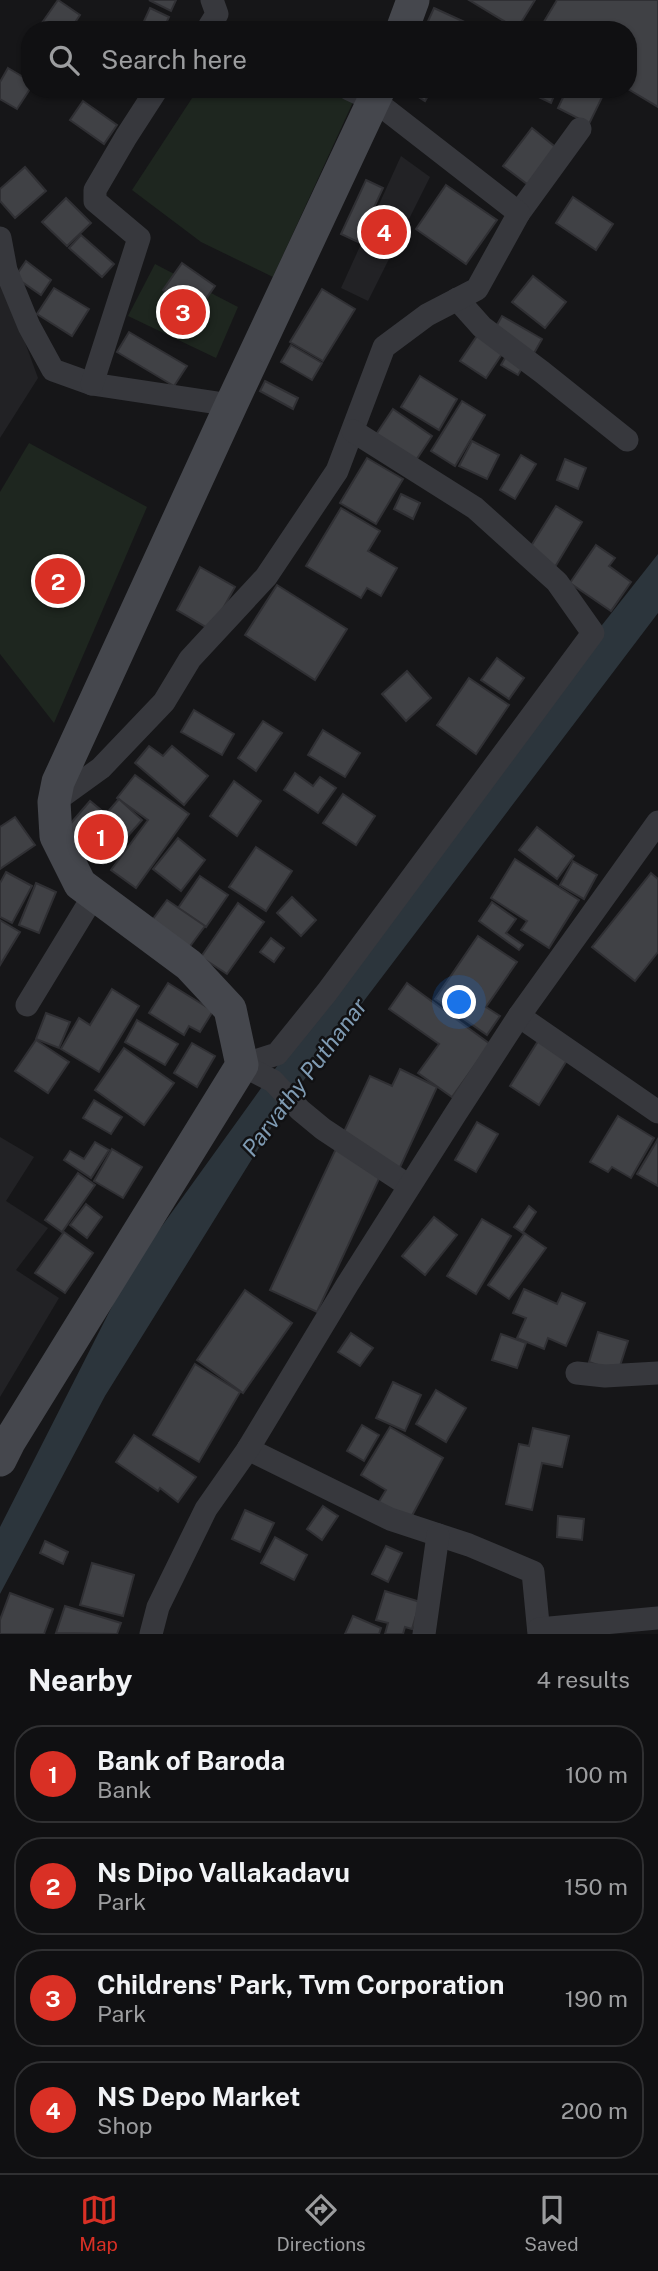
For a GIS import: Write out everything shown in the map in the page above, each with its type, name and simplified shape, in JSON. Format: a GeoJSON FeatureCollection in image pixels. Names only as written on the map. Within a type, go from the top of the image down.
{"type":"FeatureCollection","features":[{"type":"Feature","properties":{"kind":"street"},"geometry":{"type":"LineString","coordinates":[[212,0],[217,14],[213,21]]}},
{"type":"Feature","properties":{"kind":"street"},"geometry":{"type":"LineString","coordinates":[[405,21],[413,0]]}},
{"type":"Feature","properties":{"kind":"street"},"geometry":{"type":"LineString","coordinates":[[92,384],[139,239],[95,201],[95,190],[152,98]]}},
{"type":"Feature","properties":{"kind":"street"},"geometry":{"type":"LineString","coordinates":[[242,1065],[230,1009],[189,965],[80,884],[56,836],[54,802],[58,782],[231,405],[366,98]]}},
{"type":"Feature","properties":{"kind":"street"},"geometry":{"type":"LineString","coordinates":[[374,98],[519,213]]}},
{"type":"Feature","properties":{"kind":"street"},"geometry":{"type":"LineString","coordinates":[[54,802],[102,768],[164,702],[190,659],[266,577],[337,471],[384,346],[427,315],[477,289],[519,213],[580,129]]}},
{"type":"Feature","properties":{"kind":"street"},"geometry":{"type":"LineString","coordinates":[[0,238],[6,270],[29,326],[53,370],[92,384],[231,405]]}},
{"type":"Feature","properties":{"kind":"street"},"geometry":{"type":"LineString","coordinates":[[457,299],[482,327],[626,440]]}},
{"type":"Feature","properties":{"kind":"street"},"geometry":{"type":"LineString","coordinates":[[0,1460],[242,1065],[276,1054],[327,992],[593,633],[557,582],[475,508],[353,431]]}},
{"type":"Feature","properties":{"kind":"street"},"geometry":{"type":"LineString","coordinates":[[151,1634],[158,1607],[205,1509],[248,1449],[409,1186],[519,1016],[658,821]]}},
{"type":"Feature","properties":{"kind":"street"},"geometry":{"type":"LineString","coordinates":[[27,1005],[94,895]]}},
{"type":"Feature","properties":{"kind":"street"},"geometry":{"type":"LineString","coordinates":[[519,1016],[658,1112]]}},
{"type":"Feature","properties":{"kind":"street"},"geometry":{"type":"LineString","coordinates":[[242,1065],[273,1081],[311,1120],[409,1186]]}},
{"type":"Feature","properties":{"kind":"street"},"geometry":{"type":"LineString","coordinates":[[578,1373],[605,1376],[658,1373]]}},
{"type":"Feature","properties":{"kind":"street"},"geometry":{"type":"LineString","coordinates":[[248,1449],[390,1519],[533,1572],[539,1631],[658,1618]]}},
{"type":"Feature","properties":{"kind":"street"},"geometry":{"type":"LineString","coordinates":[[424,1634],[438,1535]]}},
{"type":"Feature","properties":{"kind":"shaded area"},"geometry":{"type":"Polygon","coordinates":[[[192,98],[355,98],[273,277],[201,242],[132,190],[192,98]]]}},
{"type":"Feature","properties":{"kind":"shaded area"},"geometry":{"type":"Polygon","coordinates":[[[401,156],[430,177],[368,301],[341,288],[401,156]]]}},
{"type":"Feature","properties":{"kind":"shaded area"},"geometry":{"type":"Polygon","coordinates":[[[155,264],[238,307],[216,358],[128,316],[155,264]]]}},
{"type":"Feature","properties":{"kind":"shaded area"},"geometry":{"type":"Polygon","coordinates":[[[0,273],[38,378],[0,438],[0,273]]]}},
{"type":"Feature","properties":{"kind":"shaded area"},"geometry":{"type":"Polygon","coordinates":[[[29,443],[147,507],[54,723],[0,654],[0,492],[29,443]]]}},
{"type":"Feature","properties":{"kind":"shaded area"},"geometry":{"type":"Polygon","coordinates":[[[0,1137],[34,1157],[6,1201],[48,1228],[16,1270],[59,1298],[0,1397],[0,1137]]]}},
{"type":"Feature","properties":{"kind":"water","name":"Parvathy Puthanar"},"geometry":{"type":"Polygon","coordinates":[[[658,554],[658,613],[288,1101],[105,1396],[0,1594],[0,1527],[131,1269],[576,658],[658,554]]]}},
{"type":"Feature","properties":{"kind":"building"},"geometry":{"type":"Polygon","coordinates":[[[58,0],[80,15],[76,21],[43,21],[58,0]]]}},
{"type":"Feature","properties":{"kind":"building"},"geometry":{"type":"Polygon","coordinates":[[[149,0],[176,0],[171,11],[149,0]]]}},
{"type":"Feature","properties":{"kind":"building"},"geometry":{"type":"Polygon","coordinates":[[[469,0],[535,0],[522,21],[504,21],[469,0]]]}},
{"type":"Feature","properties":{"kind":"building"},"geometry":{"type":"Polygon","coordinates":[[[557,0],[658,0],[658,107],[637,94],[637,21],[544,21],[557,0]]]}},
{"type":"Feature","properties":{"kind":"building"},"geometry":{"type":"Polygon","coordinates":[[[150,8],[169,17],[167,21],[144,21],[150,8]]]}},
{"type":"Feature","properties":{"kind":"building"},"geometry":{"type":"Polygon","coordinates":[[[434,8],[462,21],[428,21],[434,8]]]}},
{"type":"Feature","properties":{"kind":"building"},"geometry":{"type":"Polygon","coordinates":[[[8,68],[21,76],[21,98],[24,98],[17,109],[0,99],[0,82],[8,68]]]}},
{"type":"Feature","properties":{"kind":"building"},"geometry":{"type":"Polygon","coordinates":[[[541,98],[553,98],[551,103],[541,98]]]}},
{"type":"Feature","properties":{"kind":"building"},"geometry":{"type":"Polygon","coordinates":[[[563,98],[602,98],[589,124],[558,108],[563,98]]]}},
{"type":"Feature","properties":{"kind":"building"},"geometry":{"type":"Polygon","coordinates":[[[83,101],[117,125],[104,144],[70,120],[83,101]]]}},
{"type":"Feature","properties":{"kind":"building"},"geometry":{"type":"Polygon","coordinates":[[[532,128],[559,150],[531,187],[503,166],[532,128]]]}},
{"type":"Feature","properties":{"kind":"building"},"geometry":{"type":"Polygon","coordinates":[[[25,167],[46,191],[15,218],[0,201],[0,189],[25,167]]]}},
{"type":"Feature","properties":{"kind":"building"},"geometry":{"type":"Polygon","coordinates":[[[366,180],[383,188],[358,242],[341,234],[366,180]]]}},
{"type":"Feature","properties":{"kind":"building"},"geometry":{"type":"Polygon","coordinates":[[[446,185],[497,220],[466,264],[416,229],[446,185]]]}},
{"type":"Feature","properties":{"kind":"building"},"geometry":{"type":"Polygon","coordinates":[[[573,197],[613,224],[596,250],[556,223],[573,197]]]}},
{"type":"Feature","properties":{"kind":"building"},"geometry":{"type":"Polygon","coordinates":[[[66,198],[91,223],[67,246],[42,222],[66,198]]]}},
{"type":"Feature","properties":{"kind":"building"},"geometry":{"type":"Polygon","coordinates":[[[81,235],[114,264],[102,277],[69,248],[81,235]]]}},
{"type":"Feature","properties":{"kind":"building"},"geometry":{"type":"Polygon","coordinates":[[[26,261],[51,280],[41,295],[15,277],[26,261]]]}},
{"type":"Feature","properties":{"kind":"building"},"geometry":{"type":"Polygon","coordinates":[[[182,263],[215,286],[196,313],[163,290],[182,263]]]}},
{"type":"Feature","properties":{"kind":"building"},"geometry":{"type":"Polygon","coordinates":[[[533,276],[566,302],[545,328],[512,302],[533,276]]]}},
{"type":"Feature","properties":{"kind":"building"},"geometry":{"type":"Polygon","coordinates":[[[54,288],[89,309],[72,336],[37,314],[54,288]]]}},
{"type":"Feature","properties":{"kind":"building"},"geometry":{"type":"Polygon","coordinates":[[[322,289],[355,309],[323,361],[290,342],[322,289]]]}},
{"type":"Feature","properties":{"kind":"building"},"geometry":{"type":"Polygon","coordinates":[[[502,316],[542,339],[533,355],[493,332],[502,316]]]}},
{"type":"Feature","properties":{"kind":"building"},"geometry":{"type":"Polygon","coordinates":[[[129,332],[187,366],[174,386],[117,352],[129,332]]]}},
{"type":"Feature","properties":{"kind":"building"},"geometry":{"type":"Polygon","coordinates":[[[479,333],[504,351],[486,378],[460,361],[479,333]]]}},
{"type":"Feature","properties":{"kind":"building"},"geometry":{"type":"Polygon","coordinates":[[[291,345],[322,363],[312,380],[281,362],[291,345]]]}},
{"type":"Feature","properties":{"kind":"building"},"geometry":{"type":"Polygon","coordinates":[[[508,353],[525,363],[518,375],[501,365],[508,353]]]}},
{"type":"Feature","properties":{"kind":"building"},"geometry":{"type":"Polygon","coordinates":[[[420,376],[457,399],[439,430],[401,407],[420,376]]]}},
{"type":"Feature","properties":{"kind":"building"},"geometry":{"type":"Polygon","coordinates":[[[265,381],[298,398],[293,409],[260,391],[265,381]]]}},
{"type":"Feature","properties":{"kind":"building"},"geometry":{"type":"Polygon","coordinates":[[[462,401],[485,415],[455,466],[431,451],[462,401]]]}},
{"type":"Feature","properties":{"kind":"building"},"geometry":{"type":"Polygon","coordinates":[[[393,409],[432,436],[414,463],[375,436],[393,409]]]}},
{"type":"Feature","properties":{"kind":"building"},"geometry":{"type":"Polygon","coordinates":[[[472,441],[499,455],[487,479],[459,466],[472,441]]]}},
{"type":"Feature","properties":{"kind":"building"},"geometry":{"type":"Polygon","coordinates":[[[521,455],[536,464],[515,499],[500,490],[521,455]]]}},
{"type":"Feature","properties":{"kind":"building"},"geometry":{"type":"Polygon","coordinates":[[[367,458],[403,479],[376,524],[340,503],[367,458]]]}},
{"type":"Feature","properties":{"kind":"building"},"geometry":{"type":"Polygon","coordinates":[[[565,459],[586,468],[578,489],[557,480],[565,459]]]}},
{"type":"Feature","properties":{"kind":"building"},"geometry":{"type":"Polygon","coordinates":[[[401,494],[420,503],[413,519],[394,509],[401,494]]]}},
{"type":"Feature","properties":{"kind":"building"},"geometry":{"type":"Polygon","coordinates":[[[556,506],[582,522],[555,567],[528,551],[556,506]]]}},
{"type":"Feature","properties":{"kind":"building"},"geometry":{"type":"Polygon","coordinates":[[[341,508],[380,531],[368,551],[397,568],[381,596],[367,588],[361,598],[306,566],[341,508]]]}},
{"type":"Feature","properties":{"kind":"building"},"geometry":{"type":"Polygon","coordinates":[[[596,545],[615,558],[609,566],[631,582],[611,611],[570,583],[596,545]]]}},
{"type":"Feature","properties":{"kind":"building"},"geometry":{"type":"Polygon","coordinates":[[[200,567],[235,587],[211,630],[177,610],[200,567]]]}},
{"type":"Feature","properties":{"kind":"building"},"geometry":{"type":"Polygon","coordinates":[[[277,585],[347,629],[315,680],[245,635],[277,585]]]}},
{"type":"Feature","properties":{"kind":"building"},"geometry":{"type":"Polygon","coordinates":[[[497,658],[524,678],[509,699],[481,680],[497,658]]]}},
{"type":"Feature","properties":{"kind":"building"},"geometry":{"type":"Polygon","coordinates":[[[407,671],[431,698],[406,721],[382,694],[407,671]]]}},
{"type":"Feature","properties":{"kind":"building"},"geometry":{"type":"Polygon","coordinates":[[[469,678],[509,705],[476,754],[437,725],[469,678]]]}},
{"type":"Feature","properties":{"kind":"building"},"geometry":{"type":"Polygon","coordinates":[[[194,710],[234,734],[222,755],[181,732],[194,710]]]}},
{"type":"Feature","properties":{"kind":"building"},"geometry":{"type":"Polygon","coordinates":[[[263,721],[282,733],[256,771],[238,758],[263,721]]]}},
{"type":"Feature","properties":{"kind":"building"},"geometry":{"type":"Polygon","coordinates":[[[323,730],[360,753],[345,777],[308,755],[323,730]]]}},
{"type":"Feature","properties":{"kind":"building"},"geometry":{"type":"Polygon","coordinates":[[[149,746],[163,756],[172,746],[208,776],[184,805],[135,763],[149,746]]]}},
{"type":"Feature","properties":{"kind":"building"},"geometry":{"type":"Polygon","coordinates":[[[295,773],[313,786],[320,777],[336,788],[318,813],[284,790],[295,773]]]}},
{"type":"Feature","properties":{"kind":"building"},"geometry":{"type":"Polygon","coordinates":[[[135,775],[189,814],[136,888],[111,870],[148,820],[117,798],[135,775]]]}},
{"type":"Feature","properties":{"kind":"building"},"geometry":{"type":"Polygon","coordinates":[[[234,781],[261,801],[237,836],[210,816],[234,781]]]}},
{"type":"Feature","properties":{"kind":"building"},"geometry":{"type":"Polygon","coordinates":[[[343,794],[375,816],[356,845],[323,823],[343,794]]]}},
{"type":"Feature","properties":{"kind":"building"},"geometry":{"type":"Polygon","coordinates":[[[119,799],[142,820],[103,864],[65,830],[90,801],[106,814],[119,799]]]}},
{"type":"Feature","properties":{"kind":"building"},"geometry":{"type":"Polygon","coordinates":[[[15,817],[35,845],[0,869],[0,827],[15,817]]]}},
{"type":"Feature","properties":{"kind":"building"},"geometry":{"type":"Polygon","coordinates":[[[537,827],[574,856],[557,879],[519,850],[537,827]]]}},
{"type":"Feature","properties":{"kind":"building"},"geometry":{"type":"Polygon","coordinates":[[[178,838],[205,860],[181,891],[153,869],[178,838]]]}},
{"type":"Feature","properties":{"kind":"building"},"geometry":{"type":"Polygon","coordinates":[[[256,847],[292,871],[266,911],[229,887],[256,847]]]}},
{"type":"Feature","properties":{"kind":"building"},"geometry":{"type":"Polygon","coordinates":[[[515,859],[579,900],[549,948],[521,930],[527,921],[491,898],[515,859]]]}},
{"type":"Feature","properties":{"kind":"building"},"geometry":{"type":"Polygon","coordinates":[[[573,861],[597,875],[584,899],[560,885],[573,861]]]}},
{"type":"Feature","properties":{"kind":"building"},"geometry":{"type":"Polygon","coordinates":[[[6,872],[32,886],[12,923],[0,917],[0,883],[6,872]]]}},
{"type":"Feature","properties":{"kind":"building"},"geometry":{"type":"Polygon","coordinates":[[[651,873],[658,879],[658,952],[635,981],[592,947],[651,873]]]}},
{"type":"Feature","properties":{"kind":"building"},"geometry":{"type":"Polygon","coordinates":[[[200,876],[228,895],[206,927],[178,908],[200,876]]]}},
{"type":"Feature","properties":{"kind":"building"},"geometry":{"type":"Polygon","coordinates":[[[36,883],[56,892],[39,933],[19,925],[36,883]]]}},
{"type":"Feature","properties":{"kind":"building"},"geometry":{"type":"Polygon","coordinates":[[[292,897],[316,920],[301,936],[277,913],[292,897]]]}},
{"type":"Feature","properties":{"kind":"building"},"geometry":{"type":"Polygon","coordinates":[[[167,900],[205,926],[188,949],[150,923],[167,900]]]}},
{"type":"Feature","properties":{"kind":"building"},"geometry":{"type":"Polygon","coordinates":[[[492,902],[516,919],[506,933],[523,945],[519,950],[479,921],[492,902]]]}},
{"type":"Feature","properties":{"kind":"building"},"geometry":{"type":"Polygon","coordinates":[[[238,903],[264,922],[227,974],[201,957],[238,903]]]}},
{"type":"Feature","properties":{"kind":"building"},"geometry":{"type":"Polygon","coordinates":[[[0,920],[20,932],[0,965],[0,920]]]}},
{"type":"Feature","properties":{"kind":"building"},"geometry":{"type":"Polygon","coordinates":[[[478,936],[517,962],[486,1007],[500,1016],[487,1035],[435,999],[478,936]]]}},
{"type":"Feature","properties":{"kind":"building"},"geometry":{"type":"Polygon","coordinates":[[[271,938],[284,948],[274,962],[260,952],[271,938]]]}},
{"type":"Feature","properties":{"kind":"building"},"geometry":{"type":"Polygon","coordinates":[[[168,983],[213,1011],[200,1032],[189,1026],[184,1035],[149,1013],[168,983]]]}},
{"type":"Feature","properties":{"kind":"building"},"geometry":{"type":"Polygon","coordinates":[[[407,983],[490,1044],[452,1097],[418,1073],[439,1044],[389,1009],[407,983]]]}},
{"type":"Feature","properties":{"kind":"building"},"geometry":{"type":"Polygon","coordinates":[[[112,989],[139,1006],[99,1072],[61,1049],[79,1018],[90,1025],[112,989]]]}},
{"type":"Feature","properties":{"kind":"building"},"geometry":{"type":"Polygon","coordinates":[[[46,1013],[70,1022],[59,1048],[36,1039],[46,1013]]]}},
{"type":"Feature","properties":{"kind":"building"},"geometry":{"type":"Polygon","coordinates":[[[137,1020],[178,1044],[165,1065],[125,1042],[137,1020]]]}},
{"type":"Feature","properties":{"kind":"building"},"geometry":{"type":"Polygon","coordinates":[[[540,1038],[569,1057],[539,1105],[510,1086],[540,1038]]]}},
{"type":"Feature","properties":{"kind":"building"},"geometry":{"type":"Polygon","coordinates":[[[36,1040],[69,1062],[48,1093],[15,1071],[36,1040]]]}},
{"type":"Feature","properties":{"kind":"building"},"geometry":{"type":"Polygon","coordinates":[[[192,1043],[215,1056],[197,1087],[174,1073],[192,1043]]]}},
{"type":"Feature","properties":{"kind":"building"},"geometry":{"type":"Polygon","coordinates":[[[124,1048],[174,1083],[144,1125],[95,1090],[124,1048]]]}},
{"type":"Feature","properties":{"kind":"building"},"geometry":{"type":"Polygon","coordinates":[[[400,1069],[437,1087],[396,1176],[383,1170],[317,1312],[270,1290],[370,1076],[392,1086],[400,1069]]]}},
{"type":"Feature","properties":{"kind":"building"},"geometry":{"type":"Polygon","coordinates":[[[94,1100],[122,1117],[111,1134],[83,1118],[94,1100]]]}},
{"type":"Feature","properties":{"kind":"building"},"geometry":{"type":"Polygon","coordinates":[[[618,1116],[654,1138],[631,1178],[612,1167],[608,1172],[590,1162],[618,1116]]]}},
{"type":"Feature","properties":{"kind":"building"},"geometry":{"type":"Polygon","coordinates":[[[477,1122],[498,1134],[476,1172],[455,1160],[477,1122]]]}},
{"type":"Feature","properties":{"kind":"building"},"geometry":{"type":"Polygon","coordinates":[[[658,1139],[658,1186],[637,1174],[658,1139]]]}},
{"type":"Feature","properties":{"kind":"building"},"geometry":{"type":"Polygon","coordinates":[[[95,1142],[109,1150],[91,1178],[64,1160],[70,1151],[84,1159],[95,1142]]]}},
{"type":"Feature","properties":{"kind":"building"},"geometry":{"type":"Polygon","coordinates":[[[112,1149],[142,1167],[123,1198],[94,1181],[112,1149]]]}},
{"type":"Feature","properties":{"kind":"building"},"geometry":{"type":"Polygon","coordinates":[[[78,1173],[95,1185],[62,1232],[45,1220],[78,1173]]]}},
{"type":"Feature","properties":{"kind":"building"},"geometry":{"type":"Polygon","coordinates":[[[86,1204],[102,1217],[87,1238],[70,1225],[86,1204]]]}},
{"type":"Feature","properties":{"kind":"building"},"geometry":{"type":"Polygon","coordinates":[[[529,1206],[536,1212],[523,1232],[546,1248],[509,1299],[488,1285],[524,1234],[514,1227],[529,1206]]]}},
{"type":"Feature","properties":{"kind":"building"},"geometry":{"type":"Polygon","coordinates":[[[434,1217],[457,1235],[425,1275],[402,1256],[434,1217]]]}},
{"type":"Feature","properties":{"kind":"building"},"geometry":{"type":"Polygon","coordinates":[[[482,1219],[511,1236],[476,1294],[447,1276],[482,1219]]]}},
{"type":"Feature","properties":{"kind":"building"},"geometry":{"type":"Polygon","coordinates":[[[64,1232],[93,1253],[65,1293],[35,1273],[64,1232]]]}},
{"type":"Feature","properties":{"kind":"building"},"geometry":{"type":"Polygon","coordinates":[[[524,1289],[557,1304],[562,1293],[585,1303],[566,1346],[548,1338],[544,1349],[517,1338],[526,1318],[513,1313],[524,1289]]]}},
{"type":"Feature","properties":{"kind":"building"},"geometry":{"type":"Polygon","coordinates":[[[245,1290],[292,1323],[243,1393],[197,1360],[245,1290]]]}},
{"type":"Feature","properties":{"kind":"building"},"geometry":{"type":"Polygon","coordinates":[[[598,1332],[628,1341],[618,1372],[589,1362],[598,1332]]]}},
{"type":"Feature","properties":{"kind":"building"},"geometry":{"type":"Polygon","coordinates":[[[351,1333],[373,1348],[360,1366],[338,1352],[351,1333]]]}},
{"type":"Feature","properties":{"kind":"building"},"geometry":{"type":"Polygon","coordinates":[[[501,1334],[526,1343],[517,1368],[492,1360],[501,1334]]]}},
{"type":"Feature","properties":{"kind":"building"},"geometry":{"type":"Polygon","coordinates":[[[195,1364],[240,1392],[199,1462],[153,1435],[195,1364]]]}},
{"type":"Feature","properties":{"kind":"building"},"geometry":{"type":"Polygon","coordinates":[[[393,1382],[421,1395],[405,1431],[376,1418],[393,1382]]]}},
{"type":"Feature","properties":{"kind":"building"},"geometry":{"type":"Polygon","coordinates":[[[436,1390],[466,1408],[446,1442],[416,1424],[436,1390]]]}},
{"type":"Feature","properties":{"kind":"building"},"geometry":{"type":"Polygon","coordinates":[[[362,1425],[379,1435],[364,1461],[347,1451],[362,1425]]]}},
{"type":"Feature","properties":{"kind":"building"},"geometry":{"type":"Polygon","coordinates":[[[390,1427],[443,1458],[408,1523],[377,1505],[386,1490],[361,1475],[390,1427]]]}},
{"type":"Feature","properties":{"kind":"building"},"geometry":{"type":"Polygon","coordinates":[[[533,1428],[569,1436],[562,1467],[542,1463],[532,1510],[506,1504],[519,1444],[529,1446],[533,1428]]]}},
{"type":"Feature","properties":{"kind":"building"},"geometry":{"type":"Polygon","coordinates":[[[134,1435],[196,1477],[178,1502],[116,1462],[134,1435]]]}},
{"type":"Feature","properties":{"kind":"building"},"geometry":{"type":"Polygon","coordinates":[[[323,1506],[338,1516],[322,1540],[307,1529],[323,1506]]]}},
{"type":"Feature","properties":{"kind":"building"},"geometry":{"type":"Polygon","coordinates":[[[245,1510],[274,1523],[260,1552],[232,1539],[245,1510]]]}},
{"type":"Feature","properties":{"kind":"building"},"geometry":{"type":"Polygon","coordinates":[[[558,1516],[584,1519],[582,1540],[557,1537],[558,1516]]]}},
{"type":"Feature","properties":{"kind":"building"},"geometry":{"type":"Polygon","coordinates":[[[275,1537],[307,1555],[294,1580],[261,1563],[275,1537]]]}},
{"type":"Feature","properties":{"kind":"building"},"geometry":{"type":"Polygon","coordinates":[[[45,1541],[68,1552],[63,1564],[40,1553],[45,1541]]]}},
{"type":"Feature","properties":{"kind":"building"},"geometry":{"type":"Polygon","coordinates":[[[386,1546],[402,1553],[388,1582],[372,1574],[386,1546]]]}},
{"type":"Feature","properties":{"kind":"building"},"geometry":{"type":"Polygon","coordinates":[[[92,1563],[134,1575],[123,1616],[80,1605],[92,1563]]]}},
{"type":"Feature","properties":{"kind":"building"},"geometry":{"type":"Polygon","coordinates":[[[385,1591],[420,1602],[412,1629],[405,1627],[403,1634],[385,1634],[388,1623],[376,1620],[385,1591]]]}},
{"type":"Feature","properties":{"kind":"building"},"geometry":{"type":"Polygon","coordinates":[[[10,1593],[53,1609],[44,1634],[0,1634],[0,1620],[10,1593]]]}},
{"type":"Feature","properties":{"kind":"building"},"geometry":{"type":"Polygon","coordinates":[[[65,1606],[121,1623],[117,1634],[56,1633],[65,1606]]]}},
{"type":"Feature","properties":{"kind":"building"},"geometry":{"type":"Polygon","coordinates":[[[353,1616],[381,1628],[379,1634],[345,1634],[353,1616]]]}},
{"type":"Feature","properties":{"kind":"place","name":"NS Depo Market"},"geometry":{"type":"Point","coordinates":[384,232]}},
{"type":"Feature","properties":{"kind":"place","name":"Childrens' Park, Tvm Corporation"},"geometry":{"type":"Point","coordinates":[183,312]}},
{"type":"Feature","properties":{"kind":"place","name":"Ns Dipo Vallakadavu"},"geometry":{"type":"Point","coordinates":[58,581]}},
{"type":"Feature","properties":{"kind":"place","name":"Bank of Baroda"},"geometry":{"type":"Point","coordinates":[101,837]}}]}
